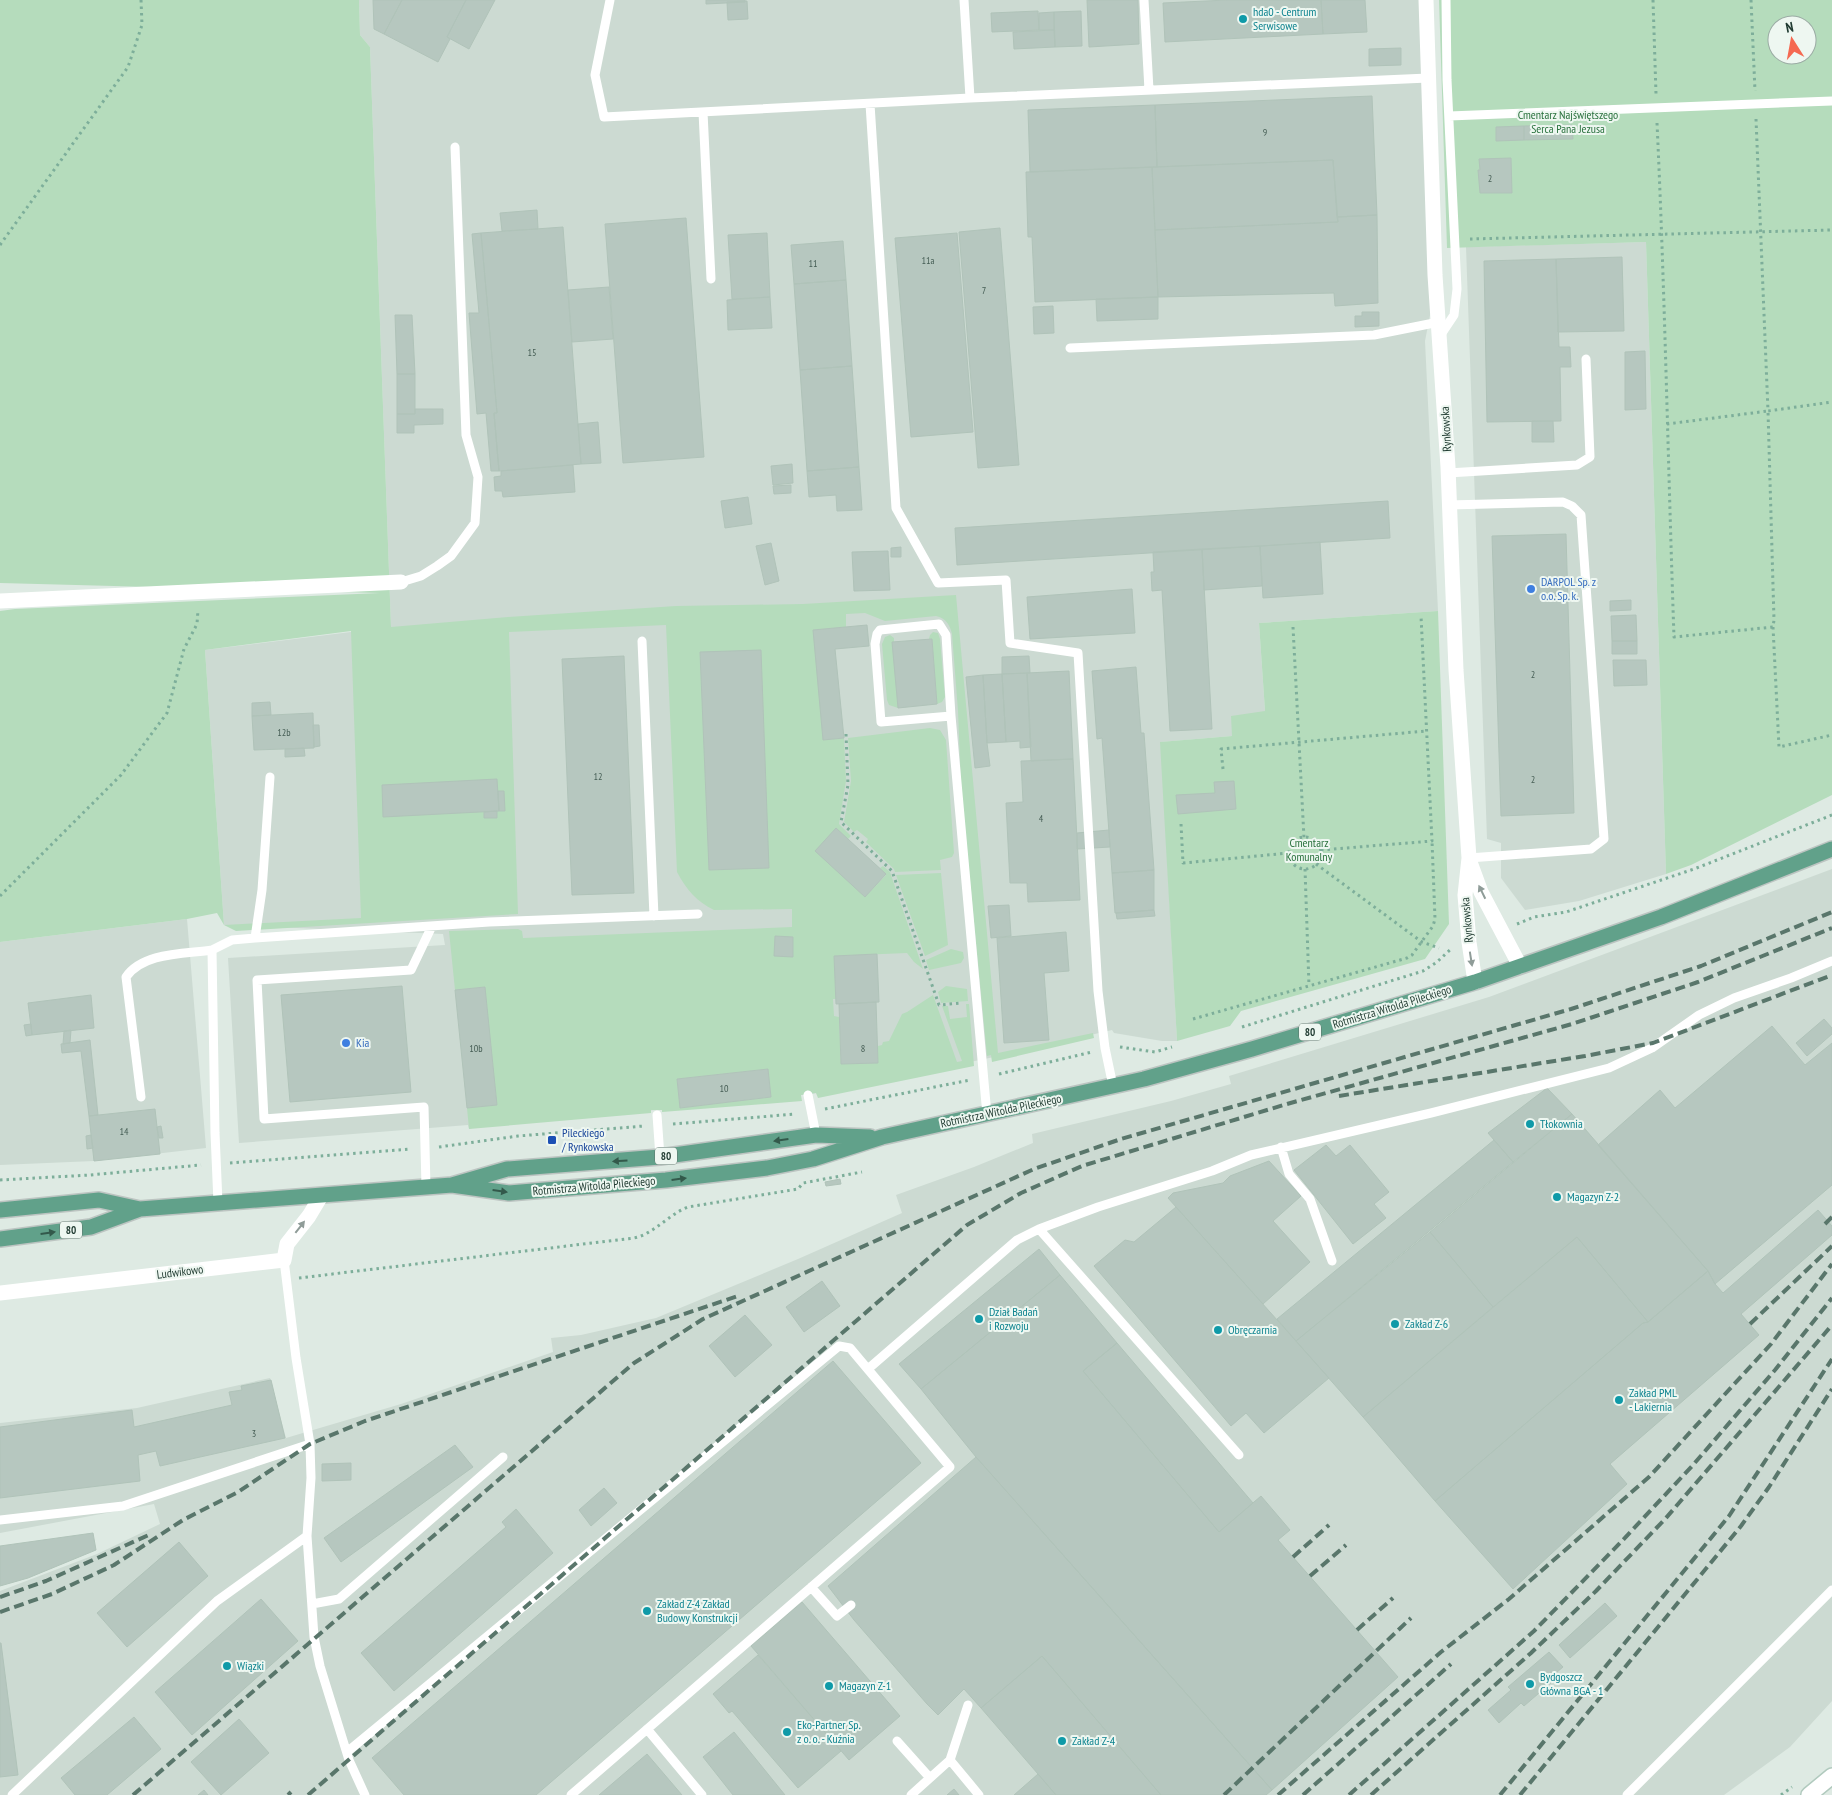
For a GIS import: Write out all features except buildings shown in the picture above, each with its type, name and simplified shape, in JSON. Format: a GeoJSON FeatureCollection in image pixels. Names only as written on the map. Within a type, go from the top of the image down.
{"type":"FeatureCollection","features":[{"type":"Feature","properties":{"kind":"main road","name":"Rotmistrza Witolda Pileckiego"},"geometry":{"type":"LineString","coordinates":[[452,1185],[509,1193],[673,1180],[813,1160],[882,1137],[1113,1086],[1252,1049],[1475,982],[1661,917],[1832,849]]}},
{"type":"Feature","properties":{"kind":"main road","name":"Rotmistrza Witolda Pileckiego"},"geometry":{"type":"LineString","coordinates":[[0,1239],[92,1227],[140,1209],[452,1185],[507,1169],[660,1157],[816,1135],[882,1137]]}},
{"type":"Feature","properties":{"kind":"main road","name":"Rotmistrza Witolda Pileckiego"},"geometry":{"type":"LineString","coordinates":[[0,1210],[99,1200],[140,1209]]}},
{"type":"Feature","properties":{"kind":"street","name":"Rynkowska"},"geometry":{"type":"LineString","coordinates":[[1426,0],[1439,329],[1448,472],[1456,670],[1469,858],[1465,895],[1475,982]]}},
{"type":"Feature","properties":{"kind":"street"},"geometry":{"type":"LineString","coordinates":[[0,601],[401,582]]}},
{"type":"Feature","properties":{"kind":"street","name":"Rynkowska"},"geometry":{"type":"LineString","coordinates":[[1469,858],[1481,892],[1520,966]]}},
{"type":"Feature","properties":{"kind":"street"},"geometry":{"type":"LineString","coordinates":[[284,1260],[287,1244],[309,1216],[321,1196]]}},
{"type":"Feature","properties":{"kind":"street","name":"Ludwikowo"},"geometry":{"type":"LineString","coordinates":[[0,1293],[284,1260]]}},
{"type":"Feature","properties":{"kind":"street"},"geometry":{"type":"LineString","coordinates":[[1809,1795],[1832,1776]]}},
{"type":"Feature","properties":{"kind":"lane"},"geometry":{"type":"LineString","coordinates":[[610,0],[595,75],[604,118],[970,98],[1428,78]]}},
{"type":"Feature","properties":{"kind":"lane"},"geometry":{"type":"LineString","coordinates":[[964,0],[970,98]]}},
{"type":"Feature","properties":{"kind":"lane"},"geometry":{"type":"LineString","coordinates":[[1144,0],[1148,90]]}},
{"type":"Feature","properties":{"kind":"lane"},"geometry":{"type":"LineString","coordinates":[[1070,348],[1374,334],[1439,329],[1454,315],[1457,289],[1446,0]]}},
{"type":"Feature","properties":{"kind":"lane"},"geometry":{"type":"LineString","coordinates":[[1449,116],[1832,100]]}},
{"type":"Feature","properties":{"kind":"lane"},"geometry":{"type":"LineString","coordinates":[[870,104],[896,508],[938,583],[1006,580],[1010,643],[1078,653],[1098,991],[1113,1086]]}},
{"type":"Feature","properties":{"kind":"lane"},"geometry":{"type":"LineString","coordinates":[[703,112],[711,279]]}},
{"type":"Feature","properties":{"kind":"lane"},"geometry":{"type":"LineString","coordinates":[[401,582],[421,576],[451,556],[475,523],[478,504],[478,477],[466,435],[455,147]]}},
{"type":"Feature","properties":{"kind":"lane"},"geometry":{"type":"LineString","coordinates":[[1448,472],[1577,465],[1590,457],[1586,359]]}},
{"type":"Feature","properties":{"kind":"lane"},"geometry":{"type":"LineString","coordinates":[[1449,505],[1563,502],[1572,506],[1581,515],[1604,839],[1591,849],[1469,858]]}},
{"type":"Feature","properties":{"kind":"lane"},"geometry":{"type":"LineString","coordinates":[[951,716],[881,722],[876,644],[877,634],[880,630],[939,624],[946,635],[951,716],[987,1115]]}},
{"type":"Feature","properties":{"kind":"lane"},"geometry":{"type":"LineString","coordinates":[[642,641],[654,916]]}},
{"type":"Feature","properties":{"kind":"lane"},"geometry":{"type":"LineString","coordinates":[[255,938],[262,890],[270,777]]}},
{"type":"Feature","properties":{"kind":"lane"},"geometry":{"type":"LineString","coordinates":[[141,1097],[126,977],[132,968],[155,958],[212,950],[232,940],[255,938],[489,922],[698,914]]}},
{"type":"Feature","properties":{"kind":"lane"},"geometry":{"type":"LineString","coordinates":[[426,1187],[424,1108],[264,1119],[257,980],[411,970],[432,926]]}},
{"type":"Feature","properties":{"kind":"lane"},"geometry":{"type":"LineString","coordinates":[[212,950],[218,1202]]}},
{"type":"Feature","properties":{"kind":"lane"},"geometry":{"type":"LineString","coordinates":[[868,1369],[1017,1240],[1039,1229],[1098,1207],[1212,1171],[1251,1155],[1431,1113],[1609,1068],[1652,1048],[1699,1016],[1725,1002],[1832,961]]}},
{"type":"Feature","properties":{"kind":"lane"},"geometry":{"type":"LineString","coordinates":[[808,1095],[816,1135]]}},
{"type":"Feature","properties":{"kind":"lane"},"geometry":{"type":"LineString","coordinates":[[657,1115],[660,1157]]}},
{"type":"Feature","properties":{"kind":"lane"},"geometry":{"type":"LineString","coordinates":[[1281,1147],[1289,1174],[1310,1199],[1332,1261]]}},
{"type":"Feature","properties":{"kind":"lane"},"geometry":{"type":"LineString","coordinates":[[1039,1229],[1239,1455]]}},
{"type":"Feature","properties":{"kind":"lane"},"geometry":{"type":"LineString","coordinates":[[284,1260],[296,1358],[310,1444],[312,1478],[308,1536],[314,1637],[320,1666],[347,1752],[365,1795]]}},
{"type":"Feature","properties":{"kind":"lane"},"geometry":{"type":"LineString","coordinates":[[347,1752],[839,1346],[850,1348],[950,1467],[571,1795]]}},
{"type":"Feature","properties":{"kind":"lane"},"geometry":{"type":"LineString","coordinates":[[0,1520],[123,1506],[310,1444]]}},
{"type":"Feature","properties":{"kind":"lane"},"geometry":{"type":"LineString","coordinates":[[312,1604],[340,1599],[503,1457]]}},
{"type":"Feature","properties":{"kind":"lane"},"geometry":{"type":"LineString","coordinates":[[12,1795],[217,1601],[308,1536]]}},
{"type":"Feature","properties":{"kind":"lane"},"geometry":{"type":"LineString","coordinates":[[811,1587],[837,1616],[851,1605]]}},
{"type":"Feature","properties":{"kind":"lane"},"geometry":{"type":"LineString","coordinates":[[1627,1795],[1832,1590]]}},
{"type":"Feature","properties":{"kind":"lane"},"geometry":{"type":"LineString","coordinates":[[911,1795],[950,1760],[968,1705]]}},
{"type":"Feature","properties":{"kind":"lane"},"geometry":{"type":"LineString","coordinates":[[647,1729],[702,1795]]}},
{"type":"Feature","properties":{"kind":"lane"},"geometry":{"type":"LineString","coordinates":[[897,1741],[930,1778]]}},
{"type":"Feature","properties":{"kind":"lane"},"geometry":{"type":"LineString","coordinates":[[950,1760],[979,1795]]}},
{"type":"Feature","properties":{"kind":"path"},"geometry":{"type":"LineString","coordinates":[[0,245],[128,67],[142,24],[141,0]]}},
{"type":"Feature","properties":{"kind":"path"},"geometry":{"type":"LineString","coordinates":[[1653,0],[1674,637],[1773,627]]}},
{"type":"Feature","properties":{"kind":"path"},"geometry":{"type":"LineString","coordinates":[[1751,0],[1768,411],[1773,627],[1779,747],[1832,735]]}},
{"type":"Feature","properties":{"kind":"path"},"geometry":{"type":"LineString","coordinates":[[1454,240],[1832,230]]}},
{"type":"Feature","properties":{"kind":"path"},"geometry":{"type":"LineString","coordinates":[[1667,424],[1832,402]]}},
{"type":"Feature","properties":{"kind":"path"},"geometry":{"type":"LineString","coordinates":[[0,896],[121,775],[167,713],[184,650],[196,624],[200,592]]}},
{"type":"Feature","properties":{"kind":"path"},"geometry":{"type":"LineString","coordinates":[[1193,1019],[1407,958],[1412,955],[1433,926],[1435,919],[1422,616]]}},
{"type":"Feature","properties":{"kind":"path"},"geometry":{"type":"LineString","coordinates":[[1294,627],[1304,838]]}},
{"type":"Feature","properties":{"kind":"path"},"geometry":{"type":"LineString","coordinates":[[1222,770],[1221,749],[1426,731]]}},
{"type":"Feature","properties":{"kind":"path"},"geometry":{"type":"LineString","coordinates":[[846,734],[848,785],[842,822],[892,871],[940,1005],[976,1002]]}},
{"type":"Feature","properties":{"kind":"path"},"geometry":{"type":"LineString","coordinates":[[1517,924],[1534,917],[1566,912],[1694,869],[1832,815]]}},
{"type":"Feature","properties":{"kind":"path"},"geometry":{"type":"LineString","coordinates":[[1180,824],[1184,862],[1289,853]]}},
{"type":"Feature","properties":{"kind":"path"},"geometry":{"type":"LineString","coordinates":[[1304,838],[1312,839],[1321,850],[1320,858],[1310,869],[1295,866],[1289,853],[1292,845],[1297,840],[1304,838]]}},
{"type":"Feature","properties":{"kind":"path"},"geometry":{"type":"LineString","coordinates":[[1321,850],[1432,841]]}},
{"type":"Feature","properties":{"kind":"path"},"geometry":{"type":"LineString","coordinates":[[1316,864],[1422,942],[1439,948]]}},
{"type":"Feature","properties":{"kind":"path"},"geometry":{"type":"LineString","coordinates":[[1305,869],[1309,986]]}},
{"type":"Feature","properties":{"kind":"path"},"geometry":{"type":"LineString","coordinates":[[1242,1027],[1423,971],[1437,962],[1449,949],[1455,946]]}},
{"type":"Feature","properties":{"kind":"path"},"geometry":{"type":"LineString","coordinates":[[0,1180],[90,1175],[425,1148],[518,1136],[812,1112],[983,1077],[1106,1049],[1120,1047],[1155,1052],[1172,1047]]}},
{"type":"Feature","properties":{"kind":"path"},"geometry":{"type":"LineString","coordinates":[[286,1280],[634,1238],[645,1235],[681,1209],[798,1189],[803,1183],[862,1172]]}},
{"type":"Feature","properties":{"kind":"shaded area"},"geometry":{"type":"Polygon","coordinates":[[[359,0],[1424,0],[1441,258],[1425,341],[1438,611],[1259,623],[1265,711],[1232,736],[1161,742],[1177,1041],[1162,1041],[1114,1033],[1112,1030],[827,1092],[680,1108],[487,1124],[469,1129],[468,1125],[239,1143],[228,958],[445,945],[443,934],[224,925],[205,650],[391,627],[370,47],[360,35],[359,0]]]}},
{"type":"Feature","properties":{"kind":"shaded area"},"geometry":{"type":"Polygon","coordinates":[[[1646,242],[1666,874],[1579,901],[1525,910],[1501,878],[1501,843],[1487,839],[1466,247],[1646,242]]]}},
{"type":"Feature","properties":{"kind":"shaded area"},"geometry":{"type":"Polygon","coordinates":[[[1832,869],[1832,1701],[1790,1747],[1724,1795],[0,1795],[0,1591],[97,1554],[160,1524],[154,1504],[0,1533],[0,1423],[137,1408],[270,1378],[286,1438],[401,1404],[553,1352],[551,1338],[581,1335],[656,1318],[798,1259],[902,1213],[896,1195],[974,1167],[1033,1143],[1032,1134],[1171,1101],[1231,1084],[1229,1076],[1489,997],[1832,869]]]}},
{"type":"Feature","properties":{"kind":"shaded area"},"geometry":{"type":"Polygon","coordinates":[[[187,919],[206,1148],[94,1161],[0,1165],[0,942],[187,919]]]}},
{"type":"Feature","properties":{"kind":"green space"},"geometry":{"type":"Polygon","coordinates":[[[0,0],[359,0],[360,35],[370,47],[391,627],[676,606],[803,604],[956,595],[998,1053],[1093,1033],[1094,1038],[992,1062],[991,1055],[987,1056],[961,786],[952,634],[947,622],[936,616],[885,621],[865,613],[846,614],[846,627],[814,630],[823,740],[844,738],[846,781],[839,824],[851,836],[848,839],[836,828],[816,851],[865,897],[886,875],[880,868],[883,866],[890,872],[923,969],[907,953],[834,956],[836,999],[833,999],[834,1016],[839,1017],[841,1064],[878,1063],[878,1046],[882,1045],[883,1042],[889,1041],[902,1014],[933,995],[957,1062],[962,1061],[942,1006],[948,1006],[950,1019],[967,1017],[966,1004],[969,1004],[974,1066],[818,1098],[816,1093],[801,1095],[802,1101],[662,1112],[662,1110],[651,1110],[651,1113],[469,1129],[467,1108],[497,1105],[484,987],[455,990],[449,931],[518,929],[522,931],[523,938],[792,927],[792,909],[714,910],[692,894],[677,872],[666,625],[509,632],[518,914],[236,931],[224,925],[217,913],[187,919],[0,942],[0,611],[380,593],[0,583],[0,0]],[[351,631],[205,650],[224,925],[361,918],[351,631]],[[768,1069],[677,1079],[680,1108],[771,1097],[768,1069]]]}},
{"type":"Feature","properties":{"kind":"green space","name":"Cmentarz Najświętszego Serca Pana Jezusa"},"geometry":{"type":"Polygon","coordinates":[[[1439,0],[1832,0],[1832,795],[1691,865],[1666,874],[1646,242],[1447,248],[1439,0]]]}},
{"type":"Feature","properties":{"kind":"green space","name":"Cmentarz Komunalny"},"geometry":{"type":"Polygon","coordinates":[[[1438,611],[1449,924],[1425,959],[1241,1011],[1230,1026],[1177,1041],[1160,742],[1232,736],[1231,716],[1265,711],[1259,623],[1438,611]]]}},
{"type":"Feature","properties":{"kind":"green space"},"geometry":{"type":"Polygon","coordinates":[[[933,632],[938,633],[940,639],[945,697],[942,702],[937,704],[932,639],[929,639],[933,632]]]}},
{"type":"Feature","properties":{"kind":"green space"},"geometry":{"type":"Polygon","coordinates":[[[890,635],[894,638],[898,708],[889,705],[887,700],[882,644],[885,637],[890,635]]]}},
{"type":"Feature","properties":{"kind":"green space"},"geometry":{"type":"Polygon","coordinates":[[[930,728],[940,730],[946,740],[954,853],[952,857],[940,860],[941,870],[895,872],[866,842],[868,839],[857,830],[854,832],[844,822],[851,781],[848,738],[930,728]]]}},
{"type":"Feature","properties":{"kind":"green space"},"geometry":{"type":"Polygon","coordinates":[[[941,873],[948,945],[925,956],[896,875],[941,873]]]}},
{"type":"Feature","properties":{"kind":"green space"},"geometry":{"type":"Polygon","coordinates":[[[951,949],[963,952],[964,958],[961,963],[929,970],[926,960],[951,949]]]}},
{"type":"Feature","properties":{"kind":"green space"},"geometry":{"type":"Polygon","coordinates":[[[946,986],[967,989],[968,1001],[941,1003],[938,992],[946,986]]]}},
{"type":"Feature","properties":{"kind":"railway"},"geometry":{"type":"LineString","coordinates":[[133,1795],[634,1363],[703,1319],[1034,1169],[1121,1139],[1571,1009],[1701,966],[1832,912]]}},
{"type":"Feature","properties":{"kind":"railway"},"geometry":{"type":"LineString","coordinates":[[308,1795],[967,1225],[1021,1193],[1082,1166],[1287,1104],[1572,1024],[1698,982],[1832,928]]}},
{"type":"Feature","properties":{"kind":"railway"},"geometry":{"type":"LineString","coordinates":[[1339,1096],[1585,1056],[1653,1043],[1832,975]]}},
{"type":"Feature","properties":{"kind":"railway"},"geometry":{"type":"LineString","coordinates":[[1825,1224],[1832,1217]]}},
{"type":"Feature","properties":{"kind":"railway"},"geometry":{"type":"LineString","coordinates":[[1750,1324],[1832,1246]]}},
{"type":"Feature","properties":{"kind":"railway"},"geometry":{"type":"LineString","coordinates":[[1278,1795],[1441,1652],[1509,1599],[1649,1477],[1771,1344],[1832,1264]]}},
{"type":"Feature","properties":{"kind":"railway"},"geometry":{"type":"LineString","coordinates":[[0,1612],[52,1594],[114,1565],[183,1520],[238,1492],[310,1444],[365,1421],[738,1296]]}},
{"type":"Feature","properties":{"kind":"railway"},"geometry":{"type":"LineString","coordinates":[[1349,1795],[1534,1631],[1622,1541],[1693,1465],[1775,1370],[1832,1298]]}},
{"type":"Feature","properties":{"kind":"railway"},"geometry":{"type":"LineString","coordinates":[[1371,1795],[1531,1653],[1596,1591],[1666,1518],[1832,1325]]}},
{"type":"Feature","properties":{"kind":"railway"},"geometry":{"type":"LineString","coordinates":[[1500,1795],[1729,1516],[1832,1359]]}},
{"type":"Feature","properties":{"kind":"railway"},"geometry":{"type":"LineString","coordinates":[[1520,1795],[1741,1526],[1769,1487],[1832,1389]]}},
{"type":"Feature","properties":{"kind":"railway"},"geometry":{"type":"LineString","coordinates":[[1293,1557],[1329,1525]]}},
{"type":"Feature","properties":{"kind":"railway"},"geometry":{"type":"LineString","coordinates":[[0,1597],[46,1581],[151,1534]]}},
{"type":"Feature","properties":{"kind":"railway"},"geometry":{"type":"LineString","coordinates":[[1310,1576],[1346,1545]]}},
{"type":"Feature","properties":{"kind":"railway"},"geometry":{"type":"LineString","coordinates":[[1357,1630],[1393,1598]]}},
{"type":"Feature","properties":{"kind":"railway"},"geometry":{"type":"LineString","coordinates":[[1224,1795],[1411,1618]]}},
{"type":"Feature","properties":{"kind":"railway"},"geometry":{"type":"LineString","coordinates":[[1303,1795],[1451,1664]]}},
{"type":"Feature","properties":{"kind":"railway"},"geometry":{"type":"LineString","coordinates":[[288,1795],[291,1792]]}},
{"type":"Feature","properties":{"kind":"place","name":"hda0 - Centrum Serwisowe"},"geometry":{"type":"Point","coordinates":[1243,19]}},
{"type":"Feature","properties":{"kind":"place","name":"DARPOL Sp. z o.o. Sp. k."},"geometry":{"type":"Point","coordinates":[1531,589]}},
{"type":"Feature","properties":{"kind":"place","name":"Kia"},"geometry":{"type":"Point","coordinates":[346,1043]}},
{"type":"Feature","properties":{"kind":"place","name":"Tłokownia"},"geometry":{"type":"Point","coordinates":[1530,1124]}},
{"type":"Feature","properties":{"kind":"place","name":"Pileckiego / Rynkowska"},"geometry":{"type":"Point","coordinates":[552,1140]}},
{"type":"Feature","properties":{"kind":"place","name":"Magazyn Z-2"},"geometry":{"type":"Point","coordinates":[1557,1197]}},
{"type":"Feature","properties":{"kind":"place","name":"Dział Badań i Rozwoju"},"geometry":{"type":"Point","coordinates":[979,1319]}},
{"type":"Feature","properties":{"kind":"place","name":"Zakład Z-6"},"geometry":{"type":"Point","coordinates":[1395,1324]}},
{"type":"Feature","properties":{"kind":"place","name":"Obręczarnia"},"geometry":{"type":"Point","coordinates":[1218,1330]}},
{"type":"Feature","properties":{"kind":"place","name":"Zakład PML - Lakiernia"},"geometry":{"type":"Point","coordinates":[1619,1400]}},
{"type":"Feature","properties":{"kind":"place","name":"Zakład Z-4 Zakład Budowy Konstrukcji"},"geometry":{"type":"Point","coordinates":[647,1611]}},
{"type":"Feature","properties":{"kind":"place","name":"Wiązki"},"geometry":{"type":"Point","coordinates":[227,1666]}},
{"type":"Feature","properties":{"kind":"place","name":"Bydgoszcz Główna BGA - 1"},"geometry":{"type":"Point","coordinates":[1530,1684]}},
{"type":"Feature","properties":{"kind":"place","name":"Magazyn Z-1"},"geometry":{"type":"Point","coordinates":[829,1686]}},
{"type":"Feature","properties":{"kind":"place","name":"Eko-Partner Sp. z o. o. - Kuźnia"},"geometry":{"type":"Point","coordinates":[787,1732]}},
{"type":"Feature","properties":{"kind":"place","name":"Zakład Z-4"},"geometry":{"type":"Point","coordinates":[1062,1741]}}]}
